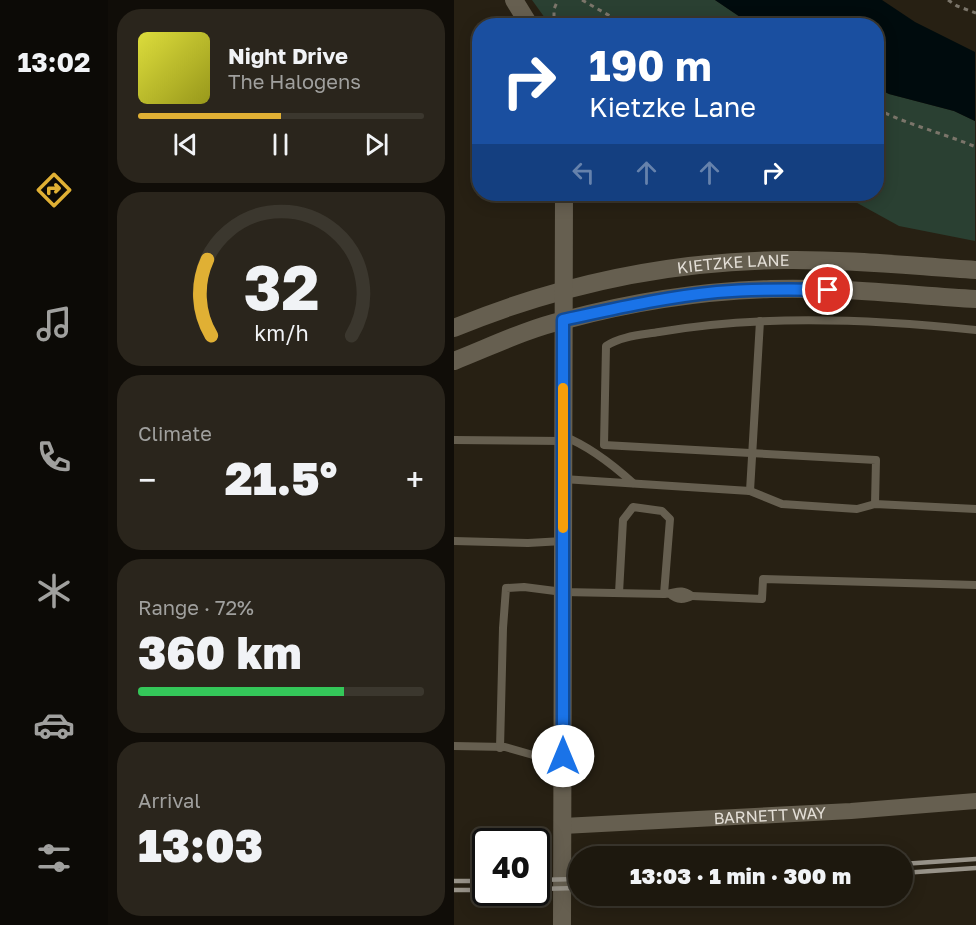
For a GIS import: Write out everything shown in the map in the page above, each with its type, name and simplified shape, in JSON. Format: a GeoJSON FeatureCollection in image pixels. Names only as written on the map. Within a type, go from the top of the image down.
{"type":"FeatureCollection","features":[{"type":"Feature","properties":{"kind":"main road"},"geometry":{"type":"LineString","coordinates":[[514,0],[525,18]]}},
{"type":"Feature","properties":{"kind":"main road"},"geometry":{"type":"LineString","coordinates":[[562,925],[564,201]]}},
{"type":"Feature","properties":{"kind":"main road","name":"KIETZKE LANE"},"geometry":{"type":"LineString","coordinates":[[454,328],[514,306],[595,282],[648,272],[727,262],[784,260],[976,270]]}},
{"type":"Feature","properties":{"kind":"main road","name":"KIETZKE LANE"},"geometry":{"type":"LineString","coordinates":[[454,361],[563,320],[634,304],[689,295],[763,289],[828,290],[976,299]]}},
{"type":"Feature","properties":{"kind":"street","name":"BARNETT WAY"},"geometry":{"type":"LineString","coordinates":[[563,826],[851,811],[976,801]]}},
{"type":"Feature","properties":{"kind":"lane"},"geometry":{"type":"LineString","coordinates":[[750,491],[760,321]]}},
{"type":"Feature","properties":{"kind":"lane"},"geometry":{"type":"LineString","coordinates":[[875,504],[876,460],[604,445],[606,346],[629,337],[690,326],[760,321],[841,321],[976,330]]}},
{"type":"Feature","properties":{"kind":"lane"},"geometry":{"type":"LineString","coordinates":[[454,440],[563,438],[579,442],[634,483]]}},
{"type":"Feature","properties":{"kind":"lane"},"geometry":{"type":"LineString","coordinates":[[563,479],[750,491],[782,504],[857,509],[875,504],[976,509]]}},
{"type":"Feature","properties":{"kind":"lane"},"geometry":{"type":"LineString","coordinates":[[619,593],[623,520],[632,507],[662,511],[670,519],[667,594]]}},
{"type":"Feature","properties":{"kind":"lane"},"geometry":{"type":"LineString","coordinates":[[454,541],[528,543],[563,541]]}},
{"type":"Feature","properties":{"kind":"lane"},"geometry":{"type":"LineString","coordinates":[[500,748],[502,628],[506,588],[524,587],[563,592],[667,594],[684,600],[692,596],[762,599],[763,579],[976,585]]}},
{"type":"Feature","properties":{"kind":"lane"},"geometry":{"type":"LineString","coordinates":[[454,746],[500,748],[533,755],[563,756]]}},
{"type":"Feature","properties":{"kind":"path"},"geometry":{"type":"LineString","coordinates":[[554,18],[554,9],[558,0]]}},
{"type":"Feature","properties":{"kind":"path"},"geometry":{"type":"LineString","coordinates":[[582,0],[614,18]]}},
{"type":"Feature","properties":{"kind":"path"},"geometry":{"type":"LineString","coordinates":[[948,0],[976,13]]}},
{"type":"Feature","properties":{"kind":"path"},"geometry":{"type":"LineString","coordinates":[[884,112],[976,147]]}},
{"type":"Feature","properties":{"kind":"green space"},"geometry":{"type":"Polygon","coordinates":[[[532,0],[715,0],[742,18],[545,18],[532,0]]]}},
{"type":"Feature","properties":{"kind":"green space"},"geometry":{"type":"Polygon","coordinates":[[[884,92],[954,111],[975,121],[975,241],[899,226],[854,201],[884,201],[884,92]]]}},
{"type":"Feature","properties":{"kind":"shaded area"},"geometry":{"type":"Polygon","coordinates":[[[715,0],[882,0],[915,22],[975,52],[975,121],[954,111],[884,92],[884,18],[742,18],[715,0]]]}},
{"type":"Feature","properties":{"kind":"railway"},"geometry":{"type":"LineString","coordinates":[[913,863],[976,859]]}},
{"type":"Feature","properties":{"kind":"railway"},"geometry":{"type":"LineString","coordinates":[[913,872],[976,868]]}},
{"type":"Feature","properties":{"kind":"railway"},"geometry":{"type":"LineString","coordinates":[[550,880],[568,879]]}},
{"type":"Feature","properties":{"kind":"railway"},"geometry":{"type":"LineString","coordinates":[[454,881],[472,881]]}},
{"type":"Feature","properties":{"kind":"railway"},"geometry":{"type":"LineString","coordinates":[[550,889],[568,888]]}},
{"type":"Feature","properties":{"kind":"railway"},"geometry":{"type":"LineString","coordinates":[[454,890],[472,890]]}},
{"type":"Feature","properties":{"kind":"slow traffic"},"geometry":{"type":"LineString","coordinates":[[563,388],[563,528]]}},
{"type":"Feature","properties":{"kind":"route"},"geometry":{"type":"LineString","coordinates":[[563,756],[563,320],[634,304],[689,295],[773,289],[828,290]]}}]}
